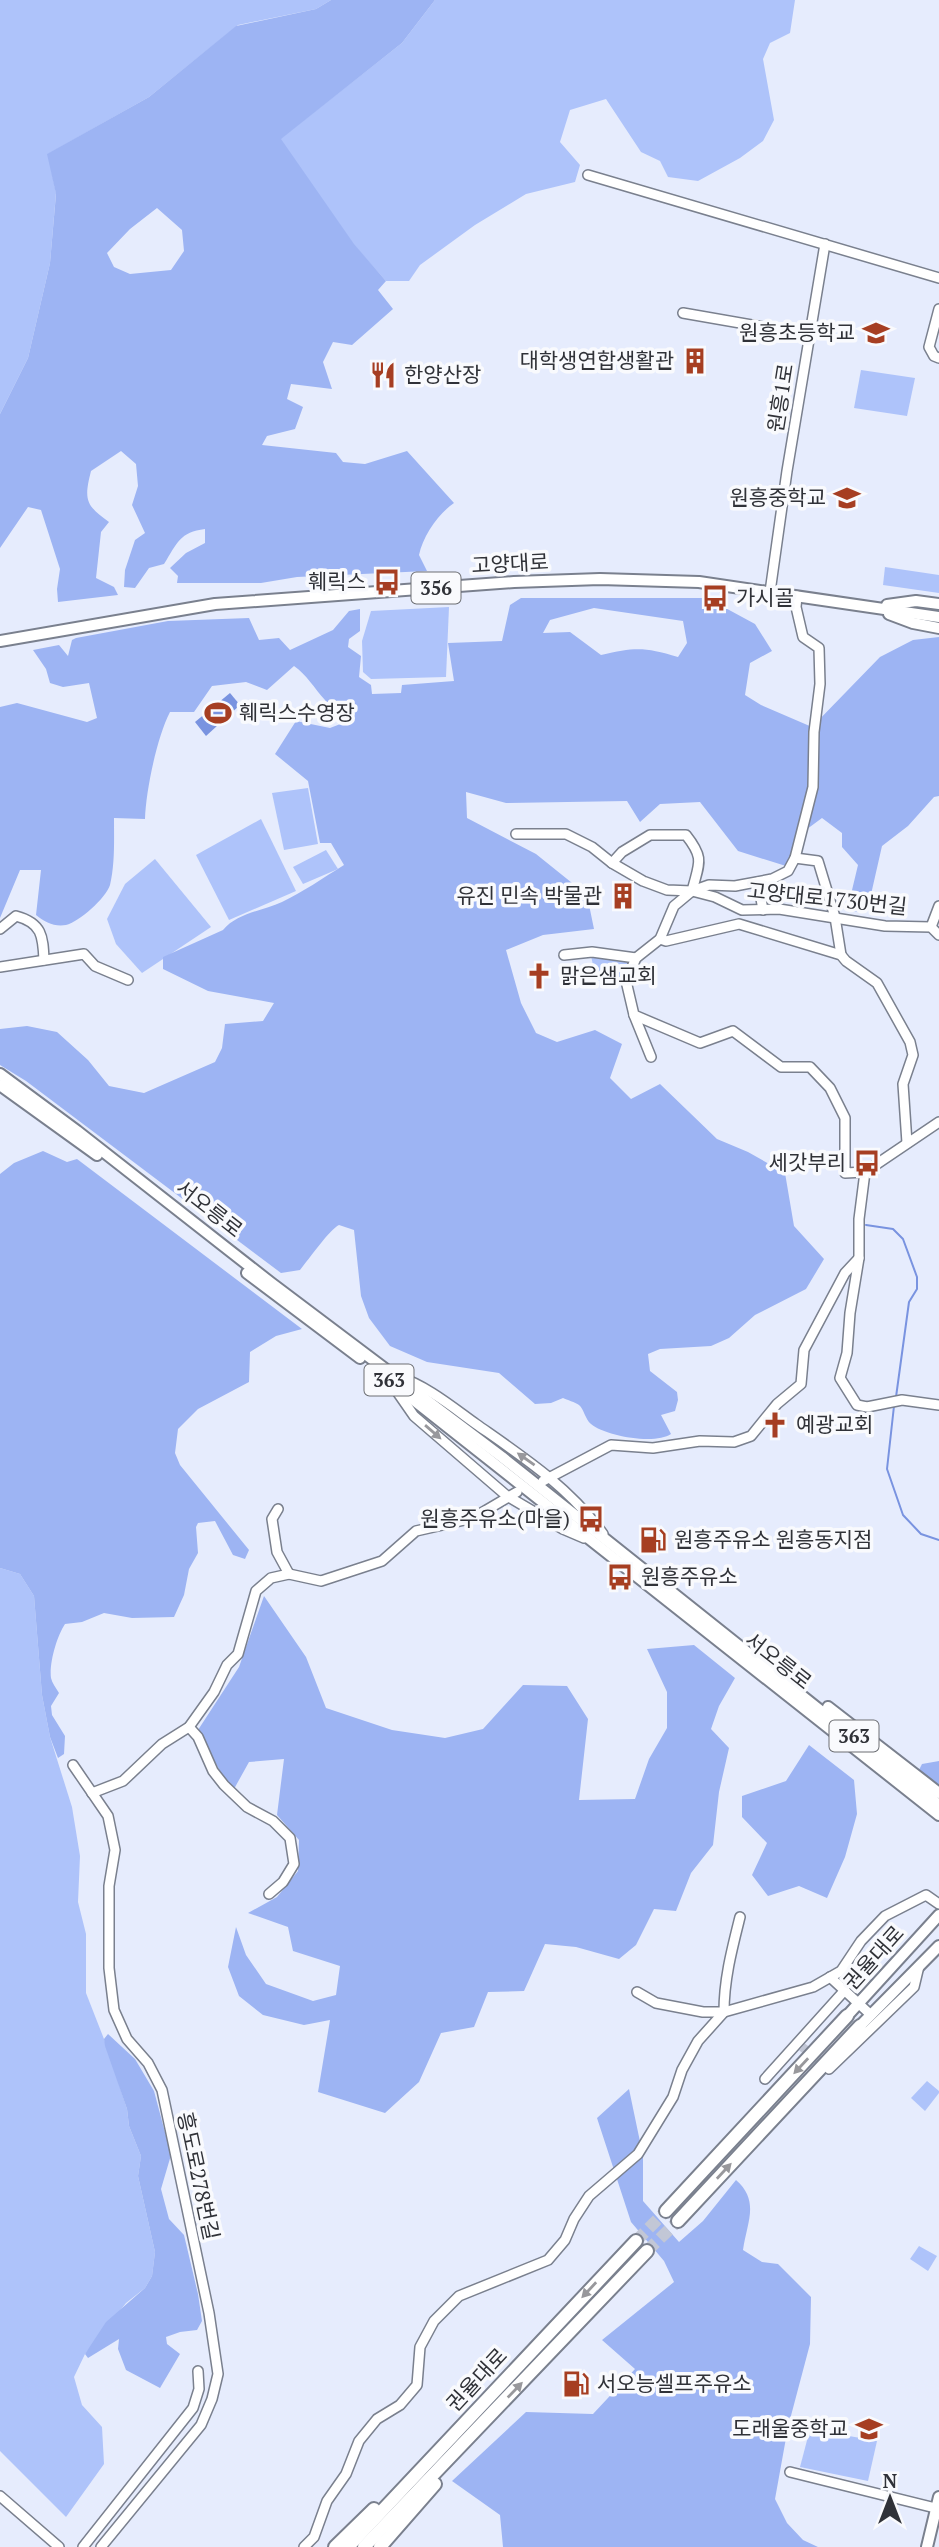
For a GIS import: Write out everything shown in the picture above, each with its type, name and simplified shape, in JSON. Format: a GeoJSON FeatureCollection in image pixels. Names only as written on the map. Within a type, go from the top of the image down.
{"type":"FeatureCollection","features":[{"type":"Feature","properties":{"kind":"highway","name":"권율대로"},"geometry":{"type":"LineString","coordinates":[[666,2211],[847,2016]]}},
{"type":"Feature","properties":{"kind":"highway","name":"권율대로"},"geometry":{"type":"LineString","coordinates":[[678,2221],[860,2026]]}},
{"type":"Feature","properties":{"kind":"highway","name":"권율대로"},"geometry":{"type":"LineString","coordinates":[[348,2547],[636,2241]]}},
{"type":"Feature","properties":{"kind":"highway","name":"권율대로"},"geometry":{"type":"LineString","coordinates":[[364,2547],[647,2251]]}},
{"type":"Feature","properties":{"kind":"highway"},"geometry":{"type":"LineString","coordinates":[[380,2547],[443,2474],[468,2440]]}},
{"type":"Feature","properties":{"kind":"highway"},"geometry":{"type":"LineString","coordinates":[[335,2547],[360,2521],[422,2468]]}},
{"type":"Feature","properties":{"kind":"main road","name":"고양대로"},"geometry":{"type":"LineString","coordinates":[[0,641],[215,604],[514,582],[644,579],[699,582],[939,617]]}},
{"type":"Feature","properties":{"kind":"main road"},"geometry":{"type":"LineString","coordinates":[[874,607],[916,601],[939,604]]}},
{"type":"Feature","properties":{"kind":"main road"},"geometry":{"type":"LineString","coordinates":[[874,607],[913,623],[939,628]]}},
{"type":"Feature","properties":{"kind":"main road","name":"서오릉로"},"geometry":{"type":"LineString","coordinates":[[0,1074],[391,1378],[608,1541],[939,1805]]}},
{"type":"Feature","properties":{"kind":"main road","name":"서오릉로"},"geometry":{"type":"LineString","coordinates":[[0,1085],[132,1182],[267,1289],[391,1378],[590,1540],[939,1815]]}},
{"type":"Feature","properties":{"kind":"main road"},"geometry":{"type":"LineString","coordinates":[[768,1668],[810,1693],[939,1793]]}},
{"type":"Feature","properties":{"kind":"main road"},"geometry":{"type":"LineString","coordinates":[[772,1682],[791,1703],[939,1822]]}},
{"type":"Feature","properties":{"kind":"main road","name":"권율대로"},"geometry":{"type":"LineString","coordinates":[[847,2016],[939,1915]]}},
{"type":"Feature","properties":{"kind":"main road","name":"권율대로"},"geometry":{"type":"LineString","coordinates":[[860,2026],[939,1946]]}},
{"type":"Feature","properties":{"kind":"main road"},"geometry":{"type":"LineString","coordinates":[[926,2547],[938,2505]]}},
{"type":"Feature","properties":{"kind":"street"},"geometry":{"type":"LineString","coordinates":[[589,175],[939,278]]}},
{"type":"Feature","properties":{"kind":"street","name":"원흥1로"},"geometry":{"type":"LineString","coordinates":[[770,592],[825,244]]}},
{"type":"Feature","properties":{"kind":"street"},"geometry":{"type":"LineString","coordinates":[[939,309],[929,347],[934,356],[939,358]]}},
{"type":"Feature","properties":{"kind":"street"},"geometry":{"type":"LineString","coordinates":[[683,313],[809,335]]}},
{"type":"Feature","properties":{"kind":"street"},"geometry":{"type":"LineString","coordinates":[[651,1057],[634,1015],[626,981],[636,958],[660,939],[674,906],[692,891],[709,885],[758,883],[788,872],[795,858],[813,787],[814,732],[821,684],[819,648],[803,637],[796,607],[797,596]]}},
{"type":"Feature","properties":{"kind":"street","name":"고양대로1730번길"},"geometry":{"type":"LineString","coordinates":[[516,834],[566,834],[592,847],[612,863],[643,881],[667,890],[692,891],[743,910],[779,909],[885,926],[931,927],[939,935]]}},
{"type":"Feature","properties":{"kind":"street"},"geometry":{"type":"LineString","coordinates":[[612,863],[622,852],[650,835],[687,835],[698,850],[699,862],[692,891]]}},
{"type":"Feature","properties":{"kind":"street"},"geometry":{"type":"LineString","coordinates":[[795,858],[818,861],[835,917],[841,955],[877,984],[911,1042],[913,1055],[904,1084],[907,1143]]}},
{"type":"Feature","properties":{"kind":"street"},"geometry":{"type":"LineString","coordinates":[[758,883],[763,910]]}},
{"type":"Feature","properties":{"kind":"street"},"geometry":{"type":"LineString","coordinates":[[931,927],[939,906]]}},
{"type":"Feature","properties":{"kind":"street"},"geometry":{"type":"LineString","coordinates":[[0,929],[16,916],[31,920],[43,936],[44,961]]}},
{"type":"Feature","properties":{"kind":"street"},"geometry":{"type":"LineString","coordinates":[[660,939],[666,941],[739,924],[841,955]]}},
{"type":"Feature","properties":{"kind":"street"},"geometry":{"type":"LineString","coordinates":[[564,956],[592,952],[636,958]]}},
{"type":"Feature","properties":{"kind":"street"},"geometry":{"type":"LineString","coordinates":[[0,967],[83,954],[95,966],[128,980]]}},
{"type":"Feature","properties":{"kind":"street"},"geometry":{"type":"LineString","coordinates":[[634,1015],[700,1043],[733,1031],[781,1067],[810,1067],[830,1088],[845,1118],[845,1173],[864,1172],[939,1122]]}},
{"type":"Feature","properties":{"kind":"street"},"geometry":{"type":"LineString","coordinates":[[864,1172],[859,1219],[859,1258],[847,1353],[840,1378],[857,1405],[867,1407],[895,1401],[939,1405]]}},
{"type":"Feature","properties":{"kind":"street"},"geometry":{"type":"LineString","coordinates":[[547,1479],[611,1445],[653,1448],[700,1441],[734,1442],[751,1436],[777,1404],[800,1384],[804,1350],[845,1273],[859,1258]]}},
{"type":"Feature","properties":{"kind":"street","name":"서오릉로"},"geometry":{"type":"LineString","coordinates":[[391,1378],[425,1388],[547,1479],[588,1514],[608,1541]]}},
{"type":"Feature","properties":{"kind":"street","name":"서오릉로"},"geometry":{"type":"LineString","coordinates":[[391,1378],[414,1416],[512,1494],[564,1529],[590,1540]]}},
{"type":"Feature","properties":{"kind":"street"},"geometry":{"type":"LineString","coordinates":[[92,1793],[123,1781],[162,1744],[189,1727],[214,1692],[227,1665],[238,1654],[256,1591],[271,1578],[289,1574],[321,1581],[382,1560],[416,1531],[473,1518],[512,1494]]}},
{"type":"Feature","properties":{"kind":"street"},"geometry":{"type":"LineString","coordinates":[[278,1509],[272,1519],[277,1552],[289,1574]]}},
{"type":"Feature","properties":{"kind":"street"},"geometry":{"type":"LineString","coordinates":[[189,1727],[198,1737],[213,1772],[224,1785],[247,1807],[273,1821],[290,1838],[294,1864],[283,1882],[269,1894]]}},
{"type":"Feature","properties":{"kind":"street","name":"흥도로278번길"},"geometry":{"type":"LineString","coordinates":[[73,1765],[108,1816],[115,1850],[109,1886],[109,1968],[114,2010],[127,2039],[148,2063],[162,2090],[209,2313],[218,2374],[212,2399],[201,2425],[102,2547]]}},
{"type":"Feature","properties":{"kind":"street"},"geometry":{"type":"LineString","coordinates":[[637,1992],[656,2003],[703,2012],[724,2012],[813,1987],[841,1971],[861,1941],[885,1916],[926,1895],[939,1904]]}},
{"type":"Feature","properties":{"kind":"street"},"geometry":{"type":"LineString","coordinates":[[304,2547],[314,2537],[327,2501],[346,2474],[359,2441],[377,2419],[400,2405],[417,2385],[420,2347],[434,2321],[459,2297],[548,2260],[565,2240],[573,2219],[589,2196],[638,2154],[673,2097],[682,2070],[698,2041],[724,2012],[727,1968],[740,1917]]}},
{"type":"Feature","properties":{"kind":"street"},"geometry":{"type":"LineString","coordinates":[[827,2066],[829,2069],[914,1987],[919,1966]]}},
{"type":"Feature","properties":{"kind":"street"},"geometry":{"type":"LineString","coordinates":[[830,1977],[871,2015]]}},
{"type":"Feature","properties":{"kind":"street"},"geometry":{"type":"LineString","coordinates":[[765,2079],[800,2045],[845,1990]]}},
{"type":"Feature","properties":{"kind":"street"},"geometry":{"type":"LineString","coordinates":[[83,2547],[193,2408],[199,2389],[198,2371]]}},
{"type":"Feature","properties":{"kind":"street"},"geometry":{"type":"LineString","coordinates":[[790,2472],[938,2505]]}},
{"type":"Feature","properties":{"kind":"street"},"geometry":{"type":"LineString","coordinates":[[0,2496],[59,2547]]}},
{"type":"Feature","properties":{"kind":"shaded area"},"geometry":{"type":"Polygon","coordinates":[[[0,0],[331,0],[316,9],[238,25],[149,97],[48,154],[56,193],[50,263],[28,358],[0,414],[0,0]]]}},
{"type":"Feature","properties":{"kind":"shaded area"},"geometry":{"type":"Polygon","coordinates":[[[331,0],[435,0],[402,43],[281,139],[354,244],[386,281],[378,290],[393,309],[352,345],[333,342],[323,362],[332,389],[291,384],[287,399],[303,407],[295,429],[267,436],[262,445],[336,453],[343,462],[365,464],[407,451],[454,503],[437,519],[424,540],[419,555],[427,571],[297,577],[261,583],[177,583],[178,576],[170,568],[186,553],[205,543],[205,529],[184,536],[164,564],[149,568],[135,588],[124,587],[125,570],[135,540],[145,533],[132,505],[138,486],[136,464],[121,451],[91,471],[87,488],[91,506],[109,522],[101,532],[96,578],[114,587],[118,595],[58,602],[60,569],[41,510],[28,507],[0,548],[0,414],[28,358],[50,263],[56,194],[47,154],[149,97],[236,26],[316,9],[331,0]],[[157,208],[130,229],[107,253],[114,267],[130,274],[171,270],[184,251],[182,230],[157,208]]]}},
{"type":"Feature","properties":{"kind":"shaded area"},"geometry":{"type":"Polygon","coordinates":[[[435,0],[795,0],[790,33],[770,43],[763,59],[774,120],[763,141],[740,158],[698,181],[668,177],[660,161],[641,152],[606,99],[570,110],[560,142],[580,165],[575,182],[526,194],[475,225],[420,265],[409,281],[386,281],[354,245],[280,139],[402,43],[435,0]]]}},
{"type":"Feature","properties":{"kind":"shaded area"},"geometry":{"type":"Polygon","coordinates":[[[861,370],[915,378],[907,416],[854,408],[861,370]]]}},
{"type":"Feature","properties":{"kind":"shaded area"},"geometry":{"type":"Polygon","coordinates":[[[885,567],[939,575],[939,593],[883,585],[885,567]]]}},
{"type":"Feature","properties":{"kind":"shaded area"},"geometry":{"type":"Polygon","coordinates":[[[521,598],[707,598],[755,624],[772,651],[750,663],[745,695],[761,705],[812,727],[880,657],[913,640],[939,637],[939,796],[934,797],[908,826],[882,846],[867,912],[847,911],[858,865],[842,847],[842,833],[822,818],[799,835],[786,866],[738,851],[700,802],[660,804],[640,822],[627,801],[506,803],[466,792],[467,818],[536,854],[587,895],[594,929],[543,935],[506,950],[521,1003],[536,1033],[557,1042],[595,1030],[622,1044],[610,1078],[631,1099],[660,1084],[717,1139],[748,1152],[785,1173],[794,1226],[824,1259],[806,1289],[755,1315],[729,1338],[711,1346],[660,1349],[648,1354],[650,1371],[677,1392],[678,1400],[675,1411],[661,1415],[671,1434],[654,1439],[630,1438],[598,1428],[591,1424],[581,1407],[563,1398],[551,1403],[535,1404],[499,1373],[427,1362],[390,1346],[369,1318],[361,1296],[354,1230],[339,1225],[300,1270],[281,1273],[26,1081],[0,1065],[0,1029],[27,1026],[57,1032],[88,1060],[109,1086],[144,1093],[215,1062],[222,1048],[225,1024],[263,1021],[274,1003],[208,991],[163,969],[163,957],[223,930],[243,916],[290,898],[344,865],[331,843],[320,843],[308,781],[275,754],[296,721],[330,728],[343,723],[294,666],[267,690],[246,682],[212,686],[194,712],[170,712],[153,764],[145,819],[114,818],[110,885],[91,909],[66,925],[46,922],[36,915],[41,870],[20,870],[0,918],[0,707],[17,703],[87,722],[97,718],[89,683],[63,687],[50,683],[46,669],[33,650],[59,645],[68,656],[72,640],[76,638],[168,621],[249,618],[259,640],[279,638],[290,650],[333,630],[349,611],[360,609],[360,631],[349,639],[348,647],[361,656],[359,677],[371,685],[372,694],[401,693],[402,685],[454,681],[448,643],[502,641],[510,605],[521,598]],[[594,608],[550,620],[543,633],[570,632],[601,655],[640,649],[678,657],[687,643],[683,621],[594,608]]]}},
{"type":"Feature","properties":{"kind":"shaded area"},"geometry":{"type":"Polygon","coordinates":[[[449,607],[446,677],[371,679],[363,672],[362,641],[371,611],[449,607]]]}},
{"type":"Feature","properties":{"kind":"shaded area","name":"훼릭스수영장"},"geometry":{"type":"Polygon","coordinates":[[[230,693],[240,705],[206,736],[195,722],[230,693]]]}},
{"type":"Feature","properties":{"kind":"shaded area"},"geometry":{"type":"Polygon","coordinates":[[[308,788],[318,844],[284,850],[272,793],[308,788]]]}},
{"type":"Feature","properties":{"kind":"shaded area"},"geometry":{"type":"Polygon","coordinates":[[[261,819],[296,891],[229,920],[196,855],[261,819]]]}},
{"type":"Feature","properties":{"kind":"shaded area"},"geometry":{"type":"Polygon","coordinates":[[[326,850],[338,869],[303,884],[293,867],[326,850]]]}},
{"type":"Feature","properties":{"kind":"shaded area"},"geometry":{"type":"Polygon","coordinates":[[[155,859],[211,927],[142,973],[116,944],[107,919],[125,884],[155,859]]]}},
{"type":"Feature","properties":{"kind":"shaded area"},"geometry":{"type":"Polygon","coordinates":[[[591,955],[632,960],[623,977],[596,981],[591,955]]]}},
{"type":"Feature","properties":{"kind":"shaded area"},"geometry":{"type":"Polygon","coordinates":[[[43,1151],[67,1162],[77,1159],[302,1329],[276,1336],[250,1352],[249,1382],[198,1409],[178,1429],[175,1453],[180,1465],[249,1550],[245,1559],[233,1555],[215,1521],[198,1523],[198,1553],[189,1569],[184,1595],[174,1617],[132,1618],[104,1613],[82,1622],[65,1624],[59,1635],[51,1665],[52,1680],[59,1693],[51,1706],[52,1715],[65,1736],[64,1754],[58,1758],[50,1737],[42,1695],[34,1596],[20,1574],[0,1568],[0,1174],[14,1163],[43,1151]]]}},
{"type":"Feature","properties":{"kind":"shaded area"},"geometry":{"type":"Polygon","coordinates":[[[0,1568],[20,1574],[34,1596],[42,1695],[50,1737],[72,1807],[80,1856],[78,1902],[86,1934],[86,1993],[104,2039],[127,2109],[129,2126],[141,2156],[138,2176],[155,2252],[152,2276],[145,2288],[126,2303],[85,2354],[74,2377],[82,2405],[102,2427],[104,2464],[66,2517],[0,2451],[0,1568]]]}},
{"type":"Feature","properties":{"kind":"shaded area"},"geometry":{"type":"Polygon","coordinates":[[[264,1596],[306,1657],[326,1708],[392,1730],[445,1738],[483,1729],[523,1685],[567,1686],[588,1719],[579,1800],[635,1799],[649,1759],[667,1728],[667,1692],[647,1649],[694,1645],[735,1678],[719,1706],[711,1729],[729,1748],[719,1792],[713,1845],[691,1873],[676,1911],[654,1909],[636,1945],[619,1959],[576,1947],[545,1944],[524,1991],[488,1992],[474,2027],[441,2033],[419,2082],[385,2113],[318,2092],[330,2020],[304,2025],[263,2015],[239,1996],[228,1967],[236,1927],[246,1955],[266,1984],[313,2001],[336,1995],[340,1966],[293,1951],[288,1927],[248,1913],[277,1897],[298,1871],[299,1840],[277,1815],[284,1759],[249,1762],[234,1789],[222,1775],[198,1730],[239,1667],[264,1596]]]}},
{"type":"Feature","properties":{"kind":"shaded area"},"geometry":{"type":"Polygon","coordinates":[[[809,1745],[854,1780],[857,1814],[845,1857],[827,1898],[799,1886],[768,1896],[752,1875],[767,1843],[742,1817],[742,1796],[786,1781],[809,1745]]]}},
{"type":"Feature","properties":{"kind":"shaded area"},"geometry":{"type":"Polygon","coordinates":[[[939,1761],[939,1793],[918,1772],[922,1764],[939,1761]]]}},
{"type":"Feature","properties":{"kind":"shaded area"},"geometry":{"type":"Polygon","coordinates":[[[108,2034],[135,2059],[154,2091],[171,2155],[161,2189],[169,2219],[184,2235],[202,2321],[197,2330],[166,2337],[167,2344],[180,2354],[160,2388],[126,2370],[118,2349],[119,2339],[88,2358],[85,2354],[106,2322],[145,2288],[152,2276],[155,2252],[138,2176],[141,2156],[105,2046],[104,2039],[108,2034]]]}},
{"type":"Feature","properties":{"kind":"shaded area"},"geometry":{"type":"Polygon","coordinates":[[[927,2081],[939,2093],[925,2111],[911,2098],[927,2081]]]}},
{"type":"Feature","properties":{"kind":"shaded area"},"geometry":{"type":"Polygon","coordinates":[[[629,2089],[643,2156],[643,2201],[679,2242],[703,2221],[736,2180],[748,2196],[750,2204],[743,2250],[762,2262],[778,2264],[811,2297],[810,2344],[788,2427],[775,2499],[787,2523],[803,2540],[818,2547],[503,2547],[500,2515],[452,2481],[526,2412],[593,2414],[635,2369],[602,2340],[674,2282],[664,2261],[631,2222],[597,2118],[629,2089]]]}},
{"type":"Feature","properties":{"kind":"shaded area"},"geometry":{"type":"Polygon","coordinates":[[[919,2246],[937,2256],[928,2271],[910,2259],[919,2246]]]}},
{"type":"Feature","properties":{"kind":"shaded area"},"geometry":{"type":"Polygon","coordinates":[[[810,2429],[877,2441],[868,2481],[800,2467],[810,2429]]]}},
{"type":"Feature","properties":{"kind":"waterway"},"geometry":{"type":"LineString","coordinates":[[866,1225],[893,1229],[903,1239],[917,1277],[917,1289],[909,1302],[896,1397]]}},
{"type":"Feature","properties":{"kind":"waterway"},"geometry":{"type":"LineString","coordinates":[[894,1406],[887,1469],[903,1515],[921,1534],[939,1540]]}},
{"type":"Feature","properties":{"kind":"tunnel"},"geometry":{"type":"LineString","coordinates":[[802,2047],[827,2066]]}},
{"type":"Feature","properties":{"kind":"tunnel"},"geometry":{"type":"LineString","coordinates":[[636,2241],[666,2211]]}},
{"type":"Feature","properties":{"kind":"tunnel"},"geometry":{"type":"LineString","coordinates":[[647,2251],[678,2221]]}},
{"type":"Feature","properties":{"kind":"place","name":"원흥초등학교"},"geometry":{"type":"Point","coordinates":[876,333]}},
{"type":"Feature","properties":{"kind":"place","name":"대학생연합생활관"},"geometry":{"type":"Point","coordinates":[695,361]}},
{"type":"Feature","properties":{"kind":"place","name":"한양산장"},"geometry":{"type":"Point","coordinates":[383,375]}},
{"type":"Feature","properties":{"kind":"place","name":"원흥중학교"},"geometry":{"type":"Point","coordinates":[847,498]}},
{"type":"Feature","properties":{"kind":"place","name":"훼릭스"},"geometry":{"type":"Point","coordinates":[387,582]}},
{"type":"Feature","properties":{"kind":"place","name":"가시골"},"geometry":{"type":"Point","coordinates":[715,598]}},
{"type":"Feature","properties":{"kind":"place","name":"훼릭스수영장"},"geometry":{"type":"Point","coordinates":[218,713]}},
{"type":"Feature","properties":{"kind":"place","name":"유진 민속 박물관"},"geometry":{"type":"Point","coordinates":[623,896]}},
{"type":"Feature","properties":{"kind":"place","name":"맑은샘교회"},"geometry":{"type":"Point","coordinates":[539,976]}},
{"type":"Feature","properties":{"kind":"place","name":"세갓부리"},"geometry":{"type":"Point","coordinates":[867,1163]}},
{"type":"Feature","properties":{"kind":"place","name":"예광교회"},"geometry":{"type":"Point","coordinates":[775,1425]}},
{"type":"Feature","properties":{"kind":"place","name":"원흥주유소(마을)"},"geometry":{"type":"Point","coordinates":[591,1519]}},
{"type":"Feature","properties":{"kind":"place","name":"원흥주유소 원흥동지점"},"geometry":{"type":"Point","coordinates":[653,1540]}},
{"type":"Feature","properties":{"kind":"place","name":"원흥주유소"},"geometry":{"type":"Point","coordinates":[620,1577]}},
{"type":"Feature","properties":{"kind":"place","name":"서오능셀프주유소"},"geometry":{"type":"Point","coordinates":[576,2384]}},
{"type":"Feature","properties":{"kind":"place","name":"도래울중학교"},"geometry":{"type":"Point","coordinates":[869,2429]}}]}
